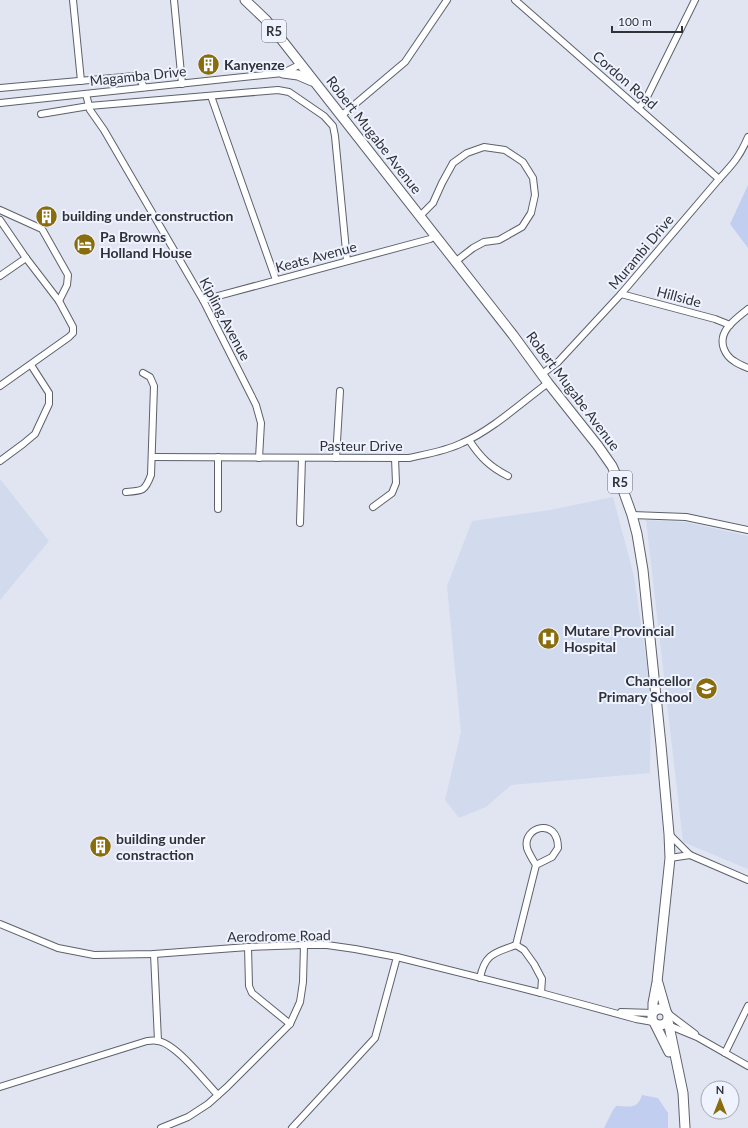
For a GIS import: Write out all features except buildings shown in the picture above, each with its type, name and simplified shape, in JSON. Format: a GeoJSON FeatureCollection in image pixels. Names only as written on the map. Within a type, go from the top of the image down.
{"type":"FeatureCollection","features":[{"type":"Feature","properties":{"kind":"highway","name":"Robert Mugabe Avenue"},"geometry":{"type":"LineString","coordinates":[[245,0],[266,20],[301,64],[598,446],[612,466],[623,490],[632,515],[643,570],[669,834],[670,858],[654,999],[683,1093],[685,1128]]}},
{"type":"Feature","properties":{"kind":"highway"},"geometry":{"type":"LineString","coordinates":[[283,74],[298,75],[313,81]]}},
{"type":"Feature","properties":{"kind":"highway","name":"Robert Mugabe Avenue"},"geometry":{"type":"LineString","coordinates":[[657,982],[665,1043],[681,1103],[682,1128]]}},
{"type":"Feature","properties":{"kind":"street"},"geometry":{"type":"LineString","coordinates":[[73,0],[80,81]]}},
{"type":"Feature","properties":{"kind":"street"},"geometry":{"type":"LineString","coordinates":[[174,0],[182,84]]}},
{"type":"Feature","properties":{"kind":"street"},"geometry":{"type":"LineString","coordinates":[[341,116],[405,62],[447,0]]}},
{"type":"Feature","properties":{"kind":"street","name":"Cordon Road"},"geometry":{"type":"LineString","coordinates":[[515,0],[719,179]]}},
{"type":"Feature","properties":{"kind":"street"},"geometry":{"type":"LineString","coordinates":[[638,108],[645,101],[695,0]]}},
{"type":"Feature","properties":{"kind":"street","name":"Magamba Drive"},"geometry":{"type":"LineString","coordinates":[[0,103],[144,87],[283,74],[301,64]]}},
{"type":"Feature","properties":{"kind":"street"},"geometry":{"type":"LineString","coordinates":[[0,88],[135,76],[138,76],[144,87]]}},
{"type":"Feature","properties":{"kind":"street"},"geometry":{"type":"LineString","coordinates":[[41,114],[89,106],[278,90],[289,92],[324,116],[332,126],[335,136],[347,261]]}},
{"type":"Feature","properties":{"kind":"street","name":"Kipling Avenue"},"geometry":{"type":"LineString","coordinates":[[86,94],[89,106],[203,300],[256,406],[261,423],[259,458]]}},
{"type":"Feature","properties":{"kind":"street"},"geometry":{"type":"LineString","coordinates":[[211,96],[276,280]]}},
{"type":"Feature","properties":{"kind":"street","name":"Murambi Drive"},"geometry":{"type":"LineString","coordinates":[[542,374],[558,362],[621,294],[734,162],[742,152],[748,137]]}},
{"type":"Feature","properties":{"kind":"street"},"geometry":{"type":"LineString","coordinates":[[420,216],[433,203],[453,163],[467,153],[484,147],[505,150],[523,162],[533,178],[535,195],[531,213],[522,227],[499,240],[484,242],[473,248],[456,262]]}},
{"type":"Feature","properties":{"kind":"street"},"geometry":{"type":"LineString","coordinates":[[0,210],[42,230],[68,275],[67,285],[59,301]]}},
{"type":"Feature","properties":{"kind":"street"},"geometry":{"type":"LineString","coordinates":[[0,220],[26,258],[59,301],[73,327],[73,333],[70,338],[0,386]]}},
{"type":"Feature","properties":{"kind":"street","name":"Keats Avenue"},"geometry":{"type":"LineString","coordinates":[[203,300],[430,239],[435,236]]}},
{"type":"Feature","properties":{"kind":"street"},"geometry":{"type":"LineString","coordinates":[[0,276],[26,258]]}},
{"type":"Feature","properties":{"kind":"street","name":"Hillside"},"geometry":{"type":"LineString","coordinates":[[621,294],[715,319],[730,325]]}},
{"type":"Feature","properties":{"kind":"street"},"geometry":{"type":"LineString","coordinates":[[748,309],[730,325],[724,334],[722,343],[726,354],[733,360],[748,368]]}},
{"type":"Feature","properties":{"kind":"street"},"geometry":{"type":"LineString","coordinates":[[0,461],[35,434],[49,404],[49,393],[31,365]]}},
{"type":"Feature","properties":{"kind":"street"},"geometry":{"type":"LineString","coordinates":[[126,492],[140,491],[147,485],[151,475],[153,457],[154,386],[150,377],[143,373]]}},
{"type":"Feature","properties":{"kind":"street","name":"Pasteur Drive"},"geometry":{"type":"LineString","coordinates":[[153,457],[409,458],[438,452],[469,440],[482,433],[548,383]]}},
{"type":"Feature","properties":{"kind":"street"},"geometry":{"type":"LineString","coordinates":[[336,458],[340,391]]}},
{"type":"Feature","properties":{"kind":"street"},"geometry":{"type":"LineString","coordinates":[[469,440],[479,456],[497,471],[508,476]]}},
{"type":"Feature","properties":{"kind":"street"},"geometry":{"type":"LineString","coordinates":[[218,457],[218,509]]}},
{"type":"Feature","properties":{"kind":"street"},"geometry":{"type":"LineString","coordinates":[[300,522],[302,458]]}},
{"type":"Feature","properties":{"kind":"street"},"geometry":{"type":"LineString","coordinates":[[373,507],[392,493],[396,483],[395,458]]}},
{"type":"Feature","properties":{"kind":"street"},"geometry":{"type":"LineString","coordinates":[[632,515],[686,517],[748,530]]}},
{"type":"Feature","properties":{"kind":"street"},"geometry":{"type":"LineString","coordinates":[[516,945],[536,865],[527,847],[527,842],[530,834],[536,829],[545,828],[552,830],[556,835],[558,848],[552,857],[536,865]]}},
{"type":"Feature","properties":{"kind":"street"},"geometry":{"type":"LineString","coordinates":[[669,834],[690,855],[748,880]]}},
{"type":"Feature","properties":{"kind":"street"},"geometry":{"type":"LineString","coordinates":[[670,858],[690,855]]}},
{"type":"Feature","properties":{"kind":"street","name":"Aerodrome Road"},"geometry":{"type":"LineString","coordinates":[[0,924],[58,948],[94,955],[154,954],[248,947],[327,945],[397,957],[541,993],[636,1020],[661,1018],[698,1036],[748,1066]]}},
{"type":"Feature","properties":{"kind":"street"},"geometry":{"type":"LineString","coordinates":[[161,1128],[188,1117],[208,1104],[290,1024],[300,1002],[303,982],[304,945]]}},
{"type":"Feature","properties":{"kind":"street"},"geometry":{"type":"LineString","coordinates":[[480,978],[482,966],[487,959],[495,953],[516,945]]}},
{"type":"Feature","properties":{"kind":"street"},"geometry":{"type":"LineString","coordinates":[[516,945],[524,950],[542,979],[541,993]]}},
{"type":"Feature","properties":{"kind":"street"},"geometry":{"type":"LineString","coordinates":[[248,947],[249,986],[252,993],[290,1024]]}},
{"type":"Feature","properties":{"kind":"street"},"geometry":{"type":"LineString","coordinates":[[154,954],[158,1041]]}},
{"type":"Feature","properties":{"kind":"street"},"geometry":{"type":"LineString","coordinates":[[292,1128],[375,1038],[397,957]]}},
{"type":"Feature","properties":{"kind":"street"},"geometry":{"type":"LineString","coordinates":[[725,1053],[748,1006]]}},
{"type":"Feature","properties":{"kind":"street","name":"Aerodrome Road"},"geometry":{"type":"LineString","coordinates":[[603,1011],[637,1014],[682,1023],[698,1036]]}},
{"type":"Feature","properties":{"kind":"street"},"geometry":{"type":"LineString","coordinates":[[0,1087],[147,1041],[158,1041],[179,1053],[218,1095]]}},
{"type":"Feature","properties":{"kind":"shaded area"},"geometry":{"type":"Polygon","coordinates":[[[748,185],[748,248],[730,224],[748,185]]]}},
{"type":"Feature","properties":{"kind":"shaded area"},"geometry":{"type":"Polygon","coordinates":[[[0,479],[49,541],[0,600],[0,479]]]}},
{"type":"Feature","properties":{"kind":"shaded area","name":"Mutare Provincial Hospital"},"geometry":{"type":"Polygon","coordinates":[[[613,497],[634,576],[651,693],[650,773],[511,785],[486,807],[459,818],[445,800],[461,732],[447,586],[472,521],[550,510],[613,497]]]}},
{"type":"Feature","properties":{"kind":"shaded area","name":"Chancellor Primary School"},"geometry":{"type":"Polygon","coordinates":[[[646,520],[685,522],[748,536],[748,869],[683,842],[646,520]]]}},
{"type":"Feature","properties":{"kind":"shaded area"},"geometry":{"type":"Polygon","coordinates":[[[642,1095],[658,1098],[668,1113],[668,1128],[604,1128],[616,1106],[635,1105],[638,1103],[642,1095]]]}},
{"type":"Feature","properties":{"kind":"place","name":"Kanyenze"},"geometry":{"type":"Point","coordinates":[209,65]}},
{"type":"Feature","properties":{"kind":"place","name":"building under construction"},"geometry":{"type":"Point","coordinates":[47,216]}},
{"type":"Feature","properties":{"kind":"place","name":"Pa Browns Holland House"},"geometry":{"type":"Point","coordinates":[85,245]}},
{"type":"Feature","properties":{"kind":"place","name":"Mutare Provincial Hospital"},"geometry":{"type":"Point","coordinates":[548,639]}},
{"type":"Feature","properties":{"kind":"place","name":"Chancellor Primary School"},"geometry":{"type":"Point","coordinates":[707,689]}},
{"type":"Feature","properties":{"kind":"place","name":"building under constraction"},"geometry":{"type":"Point","coordinates":[100,847]}}]}
